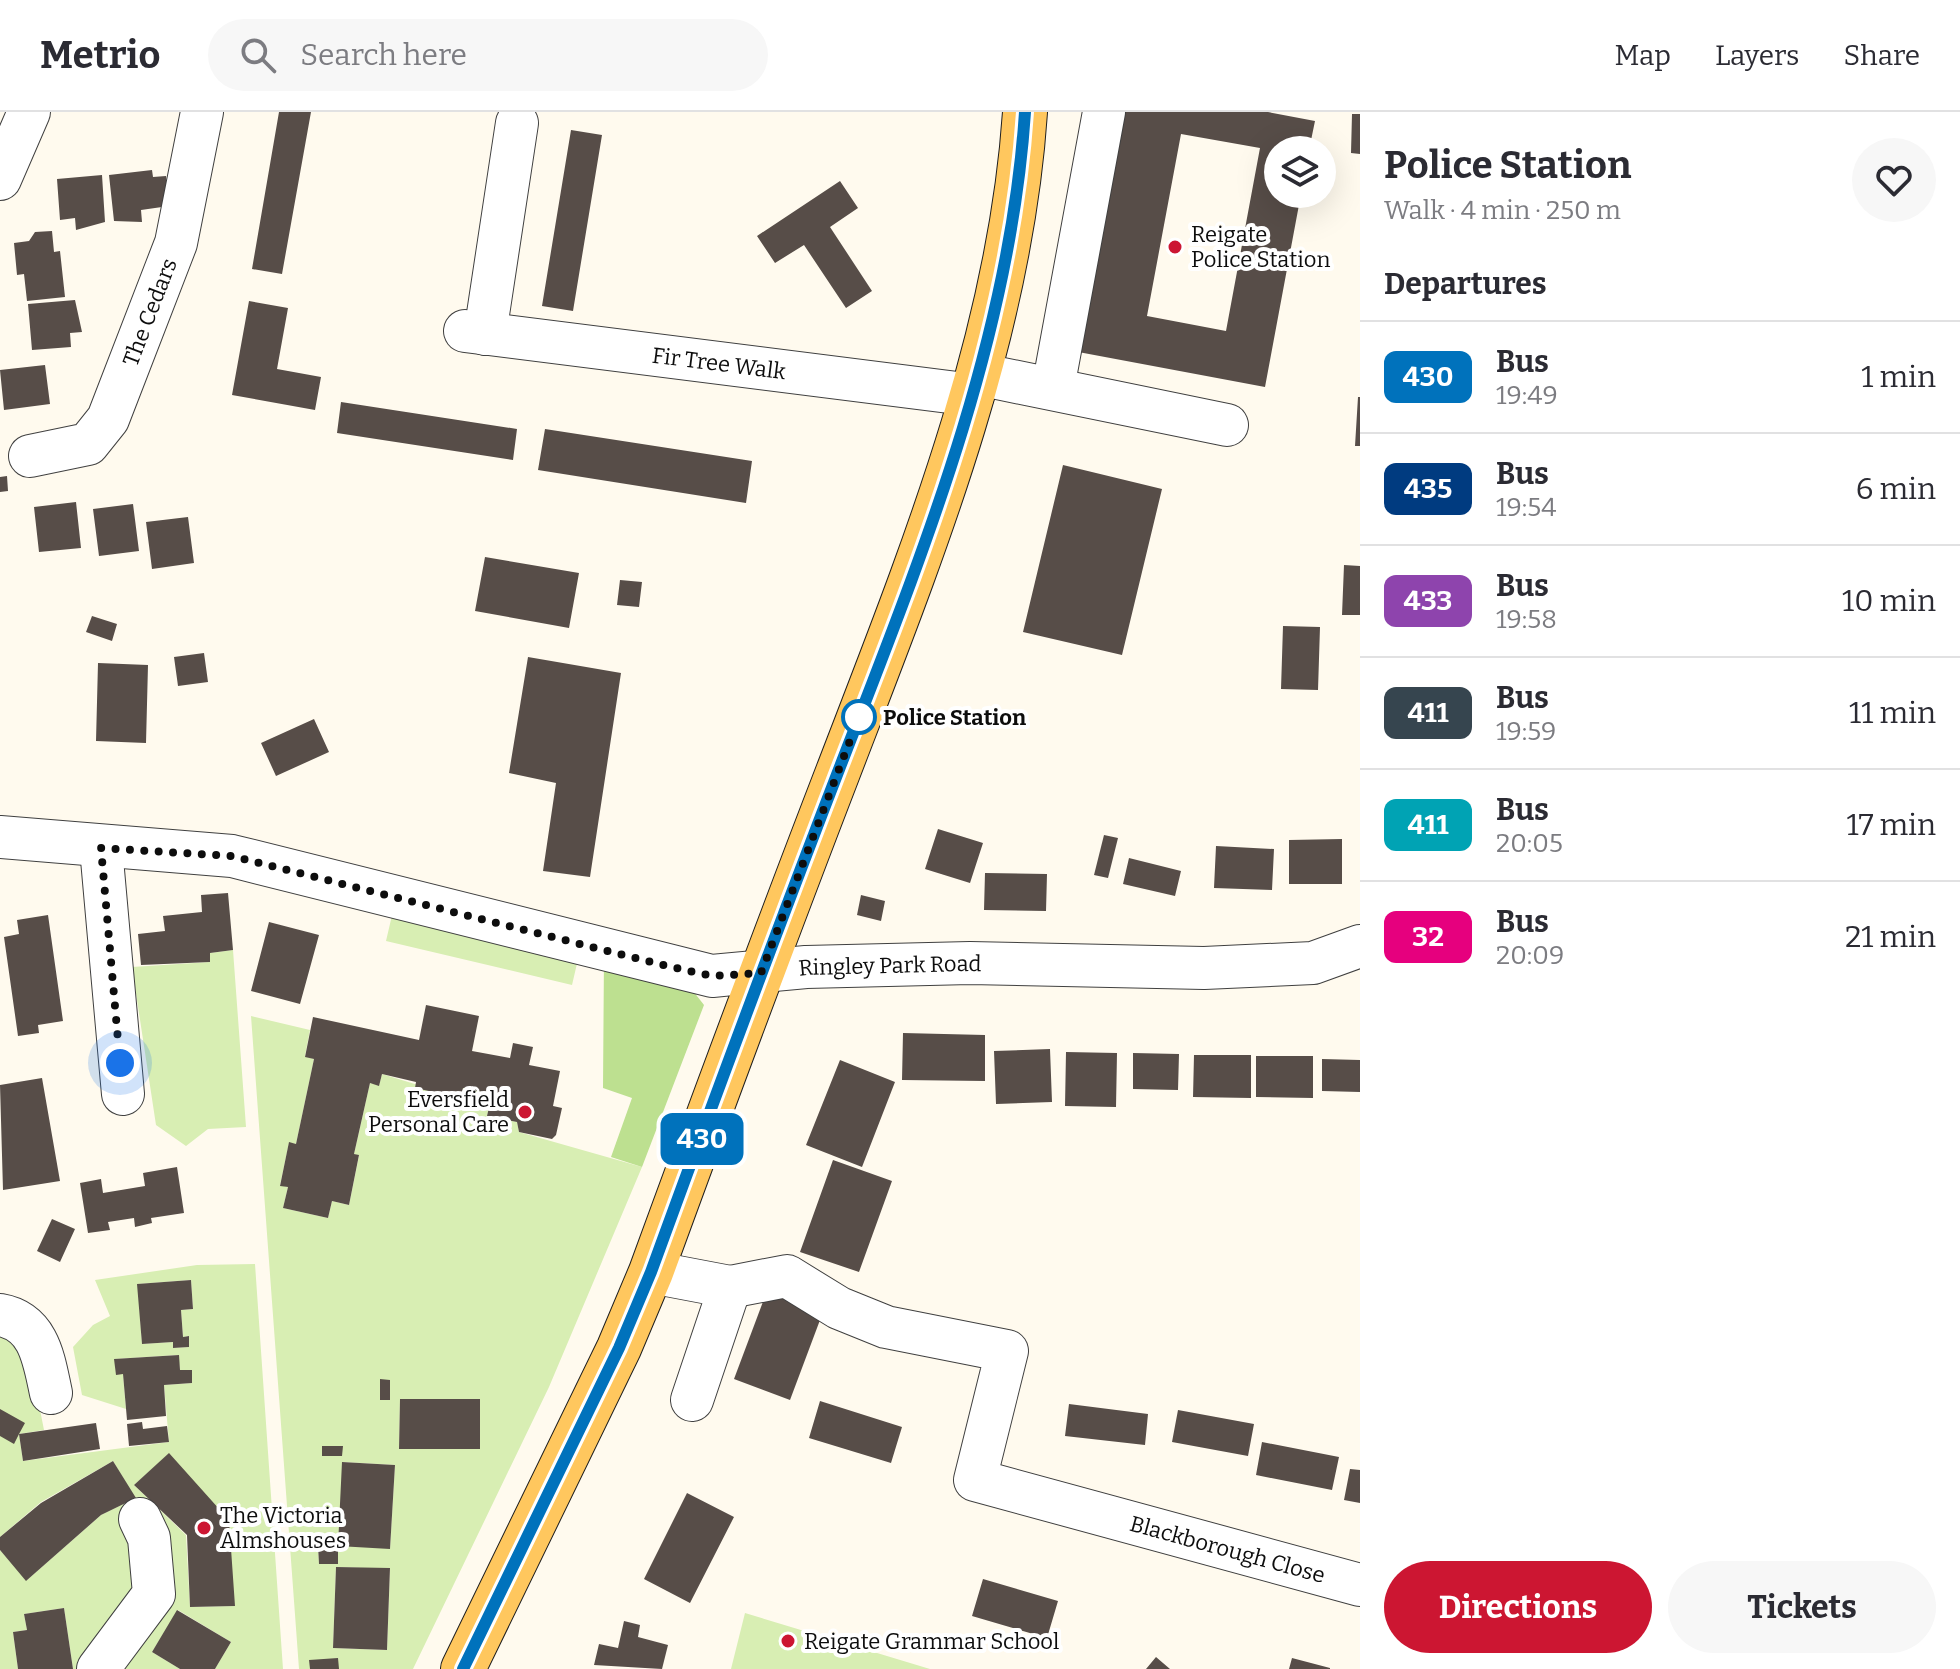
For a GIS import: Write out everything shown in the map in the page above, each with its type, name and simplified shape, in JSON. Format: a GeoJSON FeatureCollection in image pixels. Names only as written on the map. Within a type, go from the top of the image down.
{"type":"FeatureCollection","features":[{"type":"Feature","properties":{"kind":"main road"},"geometry":{"type":"LineString","coordinates":[[463,1669],[619,1348],[651,1272],[914,573],[976,384],[1020,180],[1025,112]]}},
{"type":"Feature","properties":{"kind":"street"},"geometry":{"type":"LineString","coordinates":[[0,179],[29,112]]}},
{"type":"Feature","properties":{"kind":"street","name":"The Cedars"},"geometry":{"type":"LineString","coordinates":[[30,456],[88,444],[108,419],[176,243],[202,112]]}},
{"type":"Feature","properties":{"kind":"street"},"geometry":{"type":"LineString","coordinates":[[1053,388],[1104,112]]}},
{"type":"Feature","properties":{"kind":"street","name":"Fir Tree Walk"},"geometry":{"type":"LineString","coordinates":[[517,123],[475,332],[976,384],[1053,388],[1227,425]]}},
{"type":"Feature","properties":{"kind":"street","name":"Ringley Park Road"},"geometry":{"type":"LineString","coordinates":[[0,837],[101,848],[232,856],[712,976],[806,967],[970,963],[1204,968],[1313,963],[1360,946]]}},
{"type":"Feature","properties":{"kind":"street"},"geometry":{"type":"LineString","coordinates":[[101,848],[123,1094]]}},
{"type":"Feature","properties":{"kind":"street"},"geometry":{"type":"LineString","coordinates":[[651,1272],[730,1287],[692,1400]]}},
{"type":"Feature","properties":{"kind":"street","name":"Blackborough Close"},"geometry":{"type":"LineString","coordinates":[[730,1287],[787,1276],[839,1308],[886,1327],[1007,1351],[975,1480],[1360,1585]]}},
{"type":"Feature","properties":{"kind":"street"},"geometry":{"type":"LineString","coordinates":[[0,1315],[10,1317],[39,1341],[51,1393]]}},
{"type":"Feature","properties":{"kind":"street"},"geometry":{"type":"LineString","coordinates":[[98,1669],[154,1594],[149,1538],[140,1519]]}},
{"type":"Feature","properties":{"kind":"green space"},"geometry":{"type":"Polygon","coordinates":[[[393,911],[579,955],[572,985],[386,941],[393,911]]]}},
{"type":"Feature","properties":{"kind":"green space"},"geometry":{"type":"Polygon","coordinates":[[[233,950],[246,1127],[208,1129],[186,1146],[156,1125],[132,967],[210,962],[210,953],[233,950]]]}},
{"type":"Feature","properties":{"kind":"green space"},"geometry":{"type":"Polygon","coordinates":[[[604,955],[683,978],[704,1005],[642,1167],[611,1157],[632,1098],[603,1088],[604,955]]]}},
{"type":"Feature","properties":{"kind":"green space"},"geometry":{"type":"Polygon","coordinates":[[[251,1016],[310,1030],[305,1056],[314,1059],[296,1144],[289,1143],[280,1185],[288,1187],[283,1208],[328,1218],[332,1201],[349,1205],[359,1156],[354,1154],[370,1083],[379,1085],[382,1074],[461,1098],[463,1088],[492,1094],[487,1116],[517,1122],[519,1132],[642,1167],[549,1387],[413,1669],[299,1669],[251,1016]],[[400,1399],[399,1448],[480,1449],[480,1399],[400,1399]],[[343,1462],[390,1549],[395,1465],[343,1462]],[[338,1546],[318,1547],[319,1564],[338,1564],[338,1546]],[[336,1567],[333,1648],[387,1650],[390,1569],[336,1567]]]}},
{"type":"Feature","properties":{"kind":"green space"},"geometry":{"type":"Polygon","coordinates":[[[255,1264],[283,1669],[215,1669],[231,1642],[178,1610],[152,1652],[180,1669],[73,1669],[64,1608],[24,1614],[27,1630],[13,1632],[18,1669],[0,1669],[0,1550],[27,1580],[101,1515],[135,1498],[113,1461],[41,1502],[0,1537],[0,1335],[29,1354],[44,1430],[19,1434],[23,1461],[169,1442],[164,1385],[192,1383],[192,1370],[180,1370],[178,1355],[115,1359],[116,1374],[123,1374],[126,1409],[82,1395],[73,1347],[93,1325],[110,1316],[95,1280],[197,1265],[255,1264]],[[191,1280],[138,1284],[142,1344],[173,1342],[173,1348],[189,1347],[189,1336],[183,1337],[181,1310],[193,1309],[191,1280]],[[169,1454],[134,1485],[186,1535],[190,1607],[235,1606],[169,1454]]]}},
{"type":"Feature","properties":{"kind":"green space","name":"Reigate Grammar School"},"geometry":{"type":"Polygon","coordinates":[[[745,1613],[930,1669],[731,1669],[745,1613]]]}},
{"type":"Feature","properties":{"kind":"building"},"geometry":{"type":"Polygon","coordinates":[[[279,112],[311,112],[282,274],[252,269],[279,112]]]}},
{"type":"Feature","properties":{"kind":"building"},"geometry":{"type":"Polygon","coordinates":[[[1118,112],[1268,112],[1315,121],[1312,136],[1264,136],[1264,208],[1298,208],[1265,387],[1073,351],[1118,112]],[[1181,134],[1147,316],[1226,331],[1260,148],[1181,134]]]}},
{"type":"Feature","properties":{"kind":"building"},"geometry":{"type":"Polygon","coordinates":[[[1352,114],[1360,114],[1360,154],[1351,153],[1352,114]]]}},
{"type":"Feature","properties":{"kind":"building"},"geometry":{"type":"Polygon","coordinates":[[[571,130],[602,135],[573,311],[542,306],[571,130]]]}},
{"type":"Feature","properties":{"kind":"building"},"geometry":{"type":"Polygon","coordinates":[[[152,170],[153,177],[166,176],[169,206],[141,210],[142,222],[114,221],[109,175],[152,170]]]}},
{"type":"Feature","properties":{"kind":"building"},"geometry":{"type":"Polygon","coordinates":[[[102,175],[105,222],[76,230],[75,218],[60,220],[57,179],[102,175]]]}},
{"type":"Feature","properties":{"kind":"building"},"geometry":{"type":"Polygon","coordinates":[[[840,181],[858,208],[830,227],[872,291],[846,308],[804,245],[775,263],[757,236],[840,181]]]}},
{"type":"Feature","properties":{"kind":"building"},"geometry":{"type":"Polygon","coordinates":[[[52,231],[54,252],[60,251],[65,297],[27,301],[24,274],[17,275],[14,243],[29,241],[35,232],[52,231]]]}},
{"type":"Feature","properties":{"kind":"building"},"geometry":{"type":"Polygon","coordinates":[[[75,300],[82,332],[70,333],[71,347],[32,350],[28,304],[75,300]]]}},
{"type":"Feature","properties":{"kind":"building"},"geometry":{"type":"Polygon","coordinates":[[[249,301],[288,308],[277,369],[321,377],[315,410],[232,395],[249,301]]]}},
{"type":"Feature","properties":{"kind":"building"},"geometry":{"type":"Polygon","coordinates":[[[45,365],[50,404],[4,410],[0,370],[45,365]]]}},
{"type":"Feature","properties":{"kind":"building"},"geometry":{"type":"Polygon","coordinates":[[[1358,397],[1360,446],[1355,446],[1358,397]]]}},
{"type":"Feature","properties":{"kind":"building"},"geometry":{"type":"Polygon","coordinates":[[[341,402],[517,429],[513,460],[337,433],[341,402]]]}},
{"type":"Feature","properties":{"kind":"building"},"geometry":{"type":"Polygon","coordinates":[[[545,429],[752,461],[746,503],[538,470],[545,429]]]}},
{"type":"Feature","properties":{"kind":"building"},"geometry":{"type":"Polygon","coordinates":[[[1063,465],[1162,489],[1122,655],[1023,632],[1063,465]]]}},
{"type":"Feature","properties":{"kind":"building"},"geometry":{"type":"Polygon","coordinates":[[[7,476],[8,491],[0,492],[0,477],[7,476]]]}},
{"type":"Feature","properties":{"kind":"building"},"geometry":{"type":"Polygon","coordinates":[[[76,502],[81,548],[39,552],[34,507],[76,502]]]}},
{"type":"Feature","properties":{"kind":"building"},"geometry":{"type":"Polygon","coordinates":[[[133,504],[139,551],[99,556],[93,509],[133,504]]]}},
{"type":"Feature","properties":{"kind":"building"},"geometry":{"type":"Polygon","coordinates":[[[188,517],[194,563],[152,569],[146,522],[188,517]]]}},
{"type":"Feature","properties":{"kind":"building"},"geometry":{"type":"Polygon","coordinates":[[[485,557],[579,573],[569,628],[475,611],[485,557]]]}},
{"type":"Feature","properties":{"kind":"building"},"geometry":{"type":"Polygon","coordinates":[[[1344,565],[1360,566],[1360,615],[1342,615],[1344,565]]]}},
{"type":"Feature","properties":{"kind":"building"},"geometry":{"type":"Polygon","coordinates":[[[620,580],[642,582],[639,607],[617,605],[620,580]]]}},
{"type":"Feature","properties":{"kind":"building"},"geometry":{"type":"Polygon","coordinates":[[[92,616],[117,624],[112,641],[86,632],[92,616]]]}},
{"type":"Feature","properties":{"kind":"building"},"geometry":{"type":"Polygon","coordinates":[[[1283,626],[1320,627],[1318,690],[1281,689],[1283,626]]]}},
{"type":"Feature","properties":{"kind":"building"},"geometry":{"type":"Polygon","coordinates":[[[204,653],[208,682],[178,686],[174,657],[204,653]]]}},
{"type":"Feature","properties":{"kind":"building"},"geometry":{"type":"Polygon","coordinates":[[[528,657],[621,673],[590,877],[543,871],[556,783],[509,773],[528,657]]]}},
{"type":"Feature","properties":{"kind":"building"},"geometry":{"type":"Polygon","coordinates":[[[98,663],[148,665],[146,743],[96,741],[98,663]]]}},
{"type":"Feature","properties":{"kind":"building"},"geometry":{"type":"Polygon","coordinates":[[[314,719],[329,752],[276,776],[261,743],[314,719]]]}},
{"type":"Feature","properties":{"kind":"building"},"geometry":{"type":"Polygon","coordinates":[[[938,829],[983,843],[970,883],[925,869],[938,829]]]}},
{"type":"Feature","properties":{"kind":"building"},"geometry":{"type":"Polygon","coordinates":[[[1104,835],[1118,838],[1108,878],[1094,875],[1104,835]]]}},
{"type":"Feature","properties":{"kind":"building"},"geometry":{"type":"Polygon","coordinates":[[[1342,839],[1342,884],[1289,884],[1289,840],[1342,839]]]}},
{"type":"Feature","properties":{"kind":"building"},"geometry":{"type":"Polygon","coordinates":[[[1216,846],[1274,849],[1272,890],[1214,888],[1216,846]]]}},
{"type":"Feature","properties":{"kind":"building"},"geometry":{"type":"Polygon","coordinates":[[[1129,858],[1181,871],[1175,896],[1123,884],[1129,858]]]}},
{"type":"Feature","properties":{"kind":"building"},"geometry":{"type":"Polygon","coordinates":[[[985,873],[1047,874],[1046,911],[984,910],[985,873]]]}},
{"type":"Feature","properties":{"kind":"building"},"geometry":{"type":"Polygon","coordinates":[[[228,893],[233,950],[210,953],[210,962],[141,965],[138,934],[165,931],[163,916],[202,912],[201,895],[228,893]]]}},
{"type":"Feature","properties":{"kind":"building"},"geometry":{"type":"Polygon","coordinates":[[[861,895],[885,901],[881,921],[857,915],[861,895]]]}},
{"type":"Feature","properties":{"kind":"building"},"geometry":{"type":"Polygon","coordinates":[[[48,915],[63,1021],[38,1025],[39,1033],[18,1036],[4,937],[19,934],[17,920],[48,915]]]}},
{"type":"Feature","properties":{"kind":"building"},"geometry":{"type":"Polygon","coordinates":[[[269,922],[319,935],[300,1004],[251,991],[269,922]]]}},
{"type":"Feature","properties":{"kind":"building","name":"Eversfield Personal Care"},"geometry":{"type":"Polygon","coordinates":[[[426,1005],[479,1016],[472,1051],[510,1058],[513,1043],[533,1047],[529,1065],[560,1071],[553,1106],[562,1108],[556,1135],[552,1139],[519,1132],[517,1122],[487,1116],[492,1094],[463,1088],[461,1098],[415,1088],[416,1082],[382,1074],[379,1086],[370,1083],[354,1154],[359,1155],[349,1205],[332,1201],[328,1218],[283,1208],[288,1187],[280,1186],[289,1142],[296,1144],[314,1059],[305,1057],[313,1017],[419,1040],[426,1005]]]}},
{"type":"Feature","properties":{"kind":"building"},"geometry":{"type":"Polygon","coordinates":[[[903,1033],[985,1035],[985,1081],[902,1080],[903,1033]]]}},
{"type":"Feature","properties":{"kind":"building"},"geometry":{"type":"Polygon","coordinates":[[[1050,1049],[1052,1102],[996,1104],[994,1051],[1050,1049]]]}},
{"type":"Feature","properties":{"kind":"building"},"geometry":{"type":"Polygon","coordinates":[[[1066,1052],[1117,1053],[1116,1107],[1065,1106],[1066,1052]]]}},
{"type":"Feature","properties":{"kind":"building"},"geometry":{"type":"Polygon","coordinates":[[[1133,1053],[1179,1054],[1178,1090],[1133,1089],[1133,1053]]]}},
{"type":"Feature","properties":{"kind":"building"},"geometry":{"type":"Polygon","coordinates":[[[1194,1055],[1251,1055],[1251,1098],[1193,1097],[1194,1055]]]}},
{"type":"Feature","properties":{"kind":"building"},"geometry":{"type":"Polygon","coordinates":[[[1256,1056],[1313,1056],[1313,1098],[1256,1097],[1256,1056]]]}},
{"type":"Feature","properties":{"kind":"building"},"geometry":{"type":"Polygon","coordinates":[[[1322,1059],[1360,1060],[1360,1092],[1322,1091],[1322,1059]]]}},
{"type":"Feature","properties":{"kind":"building"},"geometry":{"type":"Polygon","coordinates":[[[840,1060],[895,1082],[862,1167],[806,1145],[840,1060]]]}},
{"type":"Feature","properties":{"kind":"building"},"geometry":{"type":"Polygon","coordinates":[[[42,1078],[60,1181],[3,1190],[0,1085],[42,1078]]]}},
{"type":"Feature","properties":{"kind":"building"},"geometry":{"type":"Polygon","coordinates":[[[833,1160],[892,1181],[859,1272],[800,1252],[833,1160]]]}},
{"type":"Feature","properties":{"kind":"building"},"geometry":{"type":"Polygon","coordinates":[[[177,1167],[184,1213],[151,1218],[152,1223],[135,1227],[134,1218],[108,1222],[110,1230],[88,1233],[80,1183],[101,1179],[103,1193],[145,1186],[143,1173],[177,1167]]]}},
{"type":"Feature","properties":{"kind":"building"},"geometry":{"type":"Polygon","coordinates":[[[52,1219],[75,1229],[60,1262],[37,1251],[52,1219]]]}},
{"type":"Feature","properties":{"kind":"building"},"geometry":{"type":"Polygon","coordinates":[[[191,1280],[193,1309],[181,1310],[183,1337],[189,1336],[189,1347],[173,1348],[173,1342],[142,1344],[137,1284],[191,1280]]]}},
{"type":"Feature","properties":{"kind":"building"},"geometry":{"type":"Polygon","coordinates":[[[770,1283],[826,1304],[790,1400],[734,1379],[770,1283]]]}},
{"type":"Feature","properties":{"kind":"building"},"geometry":{"type":"Polygon","coordinates":[[[179,1355],[180,1370],[192,1370],[192,1383],[164,1385],[166,1416],[127,1420],[123,1374],[116,1375],[114,1359],[179,1355]]]}},
{"type":"Feature","properties":{"kind":"building"},"geometry":{"type":"Polygon","coordinates":[[[380,1379],[390,1380],[390,1400],[380,1400],[380,1379]]]}},
{"type":"Feature","properties":{"kind":"building"},"geometry":{"type":"Polygon","coordinates":[[[400,1399],[480,1399],[480,1449],[399,1449],[400,1399]]]}},
{"type":"Feature","properties":{"kind":"building"},"geometry":{"type":"Polygon","coordinates":[[[820,1401],[902,1427],[891,1463],[809,1438],[820,1401]]]}},
{"type":"Feature","properties":{"kind":"building"},"geometry":{"type":"Polygon","coordinates":[[[1069,1404],[1148,1414],[1145,1445],[1065,1436],[1069,1404]]]}},
{"type":"Feature","properties":{"kind":"building"},"geometry":{"type":"Polygon","coordinates":[[[0,1409],[25,1423],[14,1444],[0,1436],[0,1409]]]}},
{"type":"Feature","properties":{"kind":"building"},"geometry":{"type":"Polygon","coordinates":[[[1178,1410],[1254,1424],[1248,1456],[1172,1442],[1178,1410]]]}},
{"type":"Feature","properties":{"kind":"building"},"geometry":{"type":"Polygon","coordinates":[[[142,1422],[143,1429],[167,1426],[169,1442],[129,1446],[127,1424],[142,1422]]]}},
{"type":"Feature","properties":{"kind":"building"},"geometry":{"type":"Polygon","coordinates":[[[96,1423],[100,1449],[23,1461],[19,1434],[96,1423]]]}},
{"type":"Feature","properties":{"kind":"building"},"geometry":{"type":"Polygon","coordinates":[[[1262,1442],[1339,1457],[1332,1490],[1256,1475],[1262,1442]]]}},
{"type":"Feature","properties":{"kind":"building"},"geometry":{"type":"Polygon","coordinates":[[[322,1446],[343,1446],[342,1456],[322,1456],[322,1446]]]}},
{"type":"Feature","properties":{"kind":"building","name":"The Victoria Almshouses"},"geometry":{"type":"Polygon","coordinates":[[[169,1453],[229,1520],[235,1606],[190,1607],[187,1535],[134,1485],[169,1453]]]}},
{"type":"Feature","properties":{"kind":"building"},"geometry":{"type":"Polygon","coordinates":[[[113,1461],[136,1498],[101,1515],[26,1581],[0,1550],[0,1537],[41,1503],[113,1461]]]}},
{"type":"Feature","properties":{"kind":"building"},"geometry":{"type":"Polygon","coordinates":[[[342,1462],[395,1465],[390,1549],[338,1546],[342,1462]]]}},
{"type":"Feature","properties":{"kind":"building"},"geometry":{"type":"Polygon","coordinates":[[[1350,1469],[1360,1470],[1360,1503],[1344,1500],[1350,1469]]]}},
{"type":"Feature","properties":{"kind":"building"},"geometry":{"type":"Polygon","coordinates":[[[687,1493],[734,1517],[690,1603],[644,1579],[687,1493]]]}},
{"type":"Feature","properties":{"kind":"building"},"geometry":{"type":"Polygon","coordinates":[[[318,1546],[338,1546],[338,1564],[319,1564],[318,1546]]]}},
{"type":"Feature","properties":{"kind":"building"},"geometry":{"type":"Polygon","coordinates":[[[336,1567],[390,1568],[387,1650],[333,1648],[336,1567]]]}},
{"type":"Feature","properties":{"kind":"building"},"geometry":{"type":"Polygon","coordinates":[[[983,1579],[1058,1601],[1047,1638],[972,1616],[983,1579]]]}},
{"type":"Feature","properties":{"kind":"building"},"geometry":{"type":"Polygon","coordinates":[[[64,1608],[73,1669],[18,1669],[13,1632],[27,1630],[24,1614],[64,1608]]]}},
{"type":"Feature","properties":{"kind":"building"},"geometry":{"type":"Polygon","coordinates":[[[177,1610],[231,1642],[215,1669],[180,1669],[152,1652],[177,1610]]]}},
{"type":"Feature","properties":{"kind":"building"},"geometry":{"type":"Polygon","coordinates":[[[624,1621],[640,1625],[638,1637],[668,1645],[662,1669],[594,1665],[599,1644],[618,1648],[624,1621]]]}},
{"type":"Feature","properties":{"kind":"building"},"geometry":{"type":"Polygon","coordinates":[[[1156,1657],[1170,1669],[1146,1669],[1156,1657]]]}},
{"type":"Feature","properties":{"kind":"building"},"geometry":{"type":"Polygon","coordinates":[[[338,1658],[339,1669],[310,1669],[309,1660],[338,1658]]]}},
{"type":"Feature","properties":{"kind":"building"},"geometry":{"type":"Polygon","coordinates":[[[1292,1658],[1330,1668],[1330,1669],[1289,1669],[1292,1658]]]}},
{"type":"Feature","properties":{"kind":"bus line","name":"430"},"geometry":{"type":"LineString","coordinates":[[463,1669],[619,1348],[651,1272],[914,573],[973,395],[1020,180],[1025,112]]}},
{"type":"Feature","properties":{"kind":"place","name":"Reigate Police Station"},"geometry":{"type":"Point","coordinates":[1175,247]}},
{"type":"Feature","properties":{"kind":"place","name":"Police Station"},"geometry":{"type":"Point","coordinates":[859,717]}},
{"type":"Feature","properties":{"kind":"place","name":"Eversfield Personal Care"},"geometry":{"type":"Point","coordinates":[525,1112]}},
{"type":"Feature","properties":{"kind":"place","name":"The Victoria Almshouses"},"geometry":{"type":"Point","coordinates":[204,1528]}},
{"type":"Feature","properties":{"kind":"place","name":"Reigate Grammar School"},"geometry":{"type":"Point","coordinates":[788,1641]}},
{"type":"Feature","properties":{"kind":"route"},"geometry":{"type":"LineString","coordinates":[[120,1063],[101,848],[232,856],[712,976],[761,973],[859,717]]}}]}
